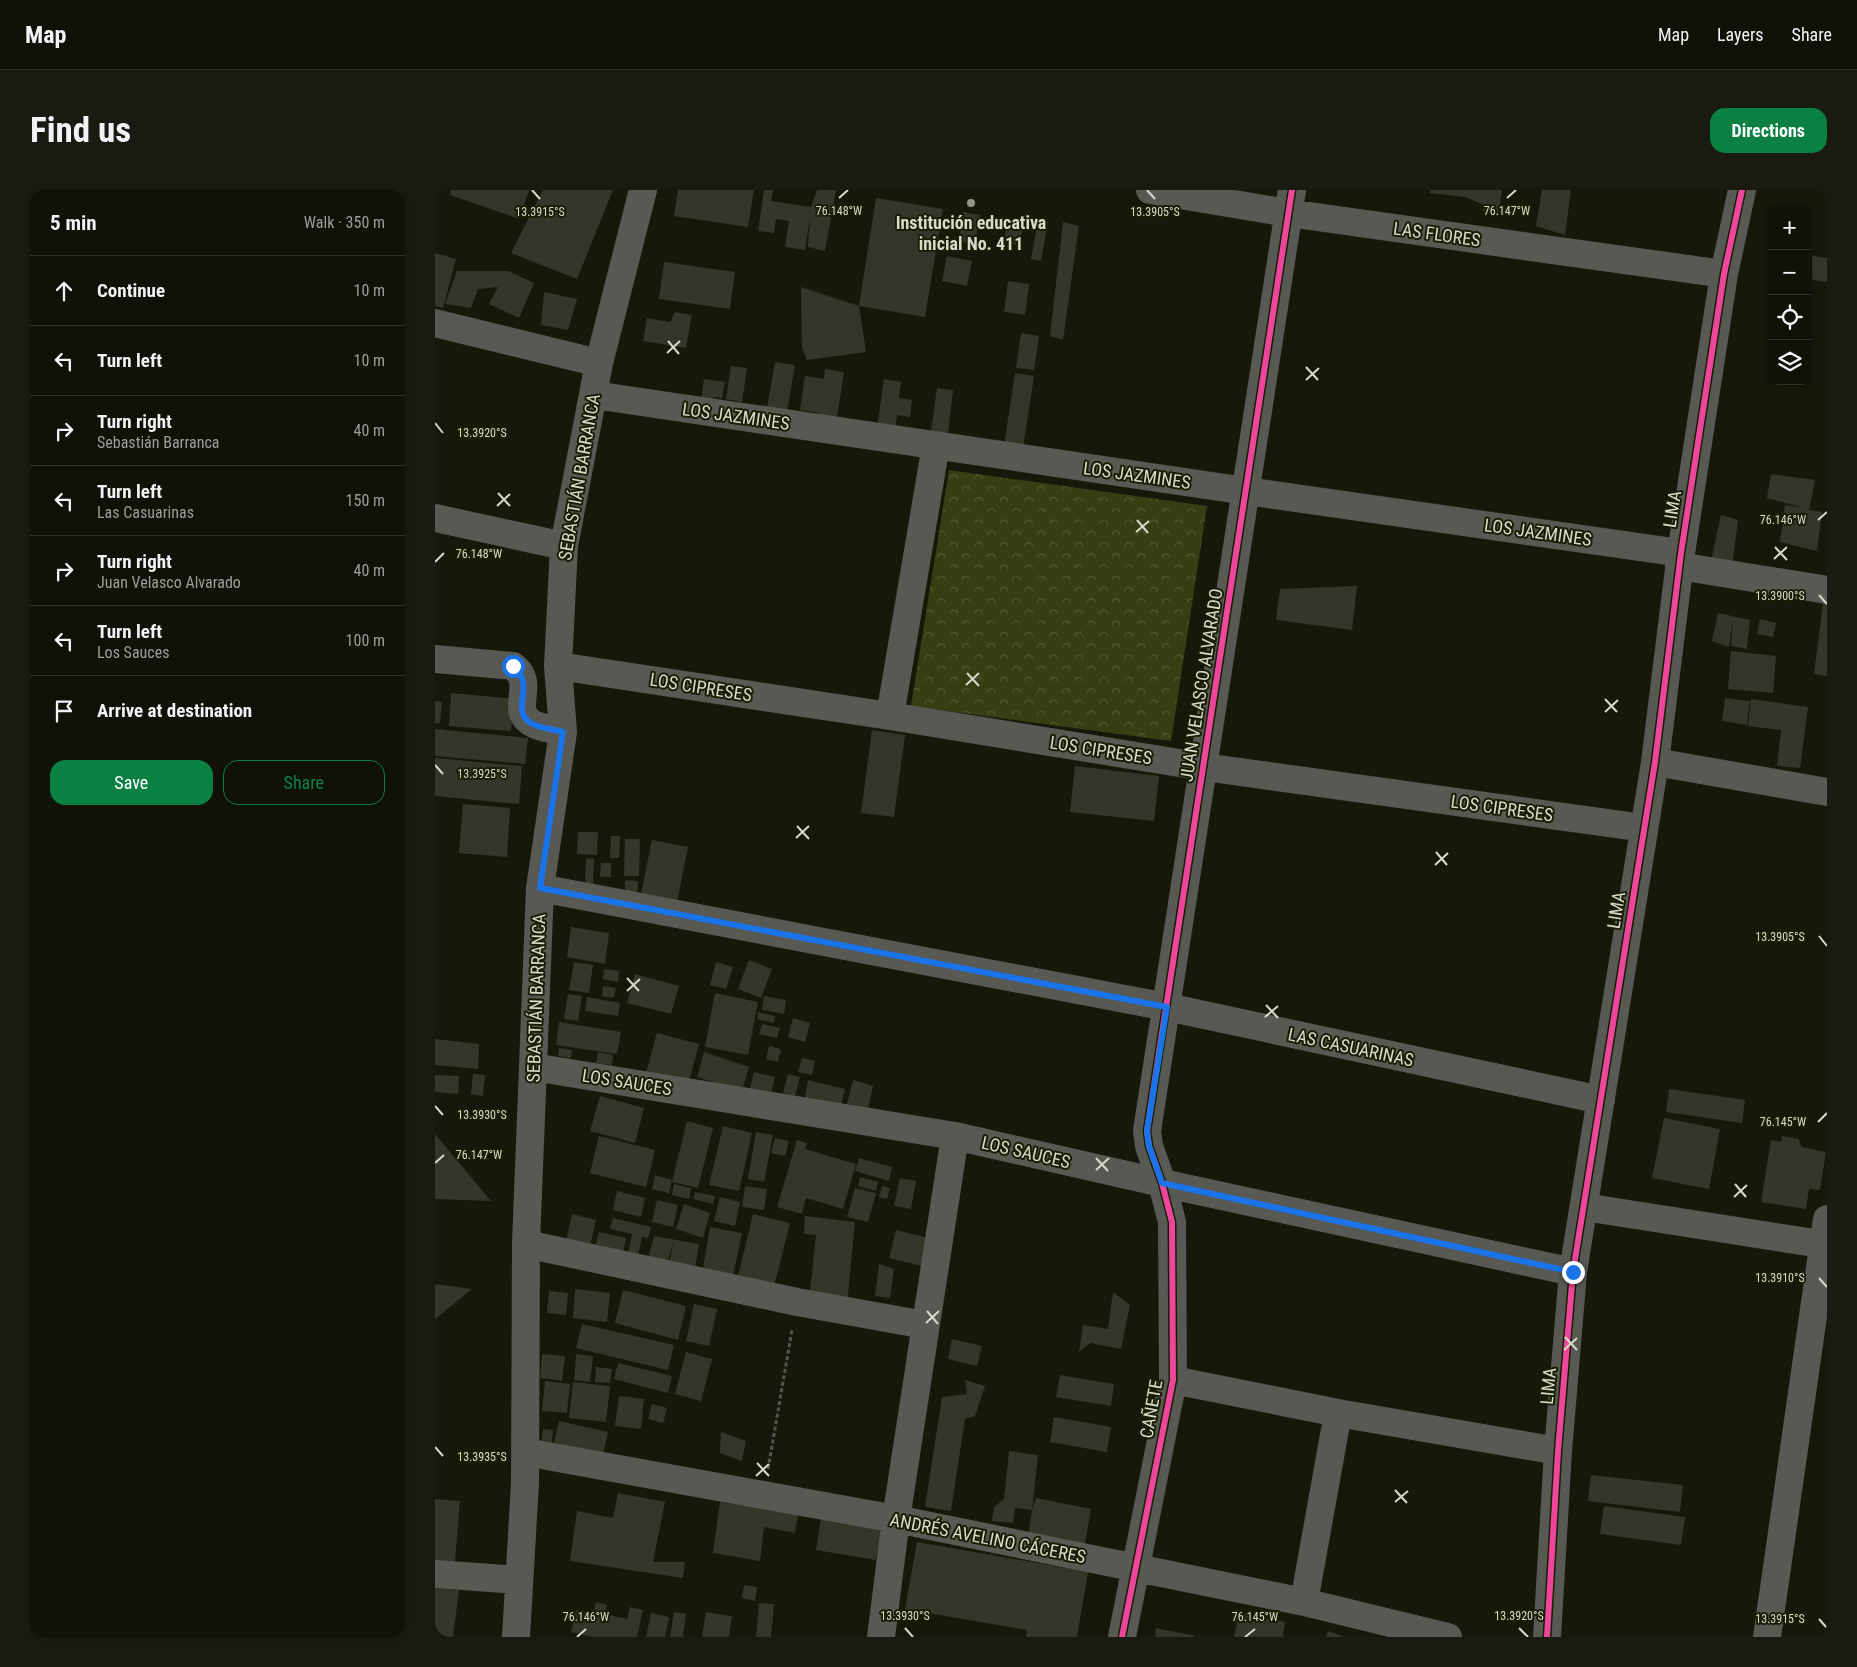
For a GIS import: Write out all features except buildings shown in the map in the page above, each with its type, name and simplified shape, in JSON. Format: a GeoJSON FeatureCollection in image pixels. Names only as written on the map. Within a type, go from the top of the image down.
{"type":"FeatureCollection","features":[{"type":"Feature","properties":{"kind":"street","name":"SEBASTIÁN BARRANCA"},"geometry":{"type":"LineString","coordinates":[[516,1637],[525,1452],[526,1244],[540,888],[563,732],[558,666],[564,546],[599,363],[643,190]]}},
{"type":"Feature","properties":{"kind":"street","name":"LAS FLORES"},"geometry":{"type":"LineString","coordinates":[[1150,190],[1290,202],[1724,274]]}},
{"type":"Feature","properties":{"kind":"street","name":"LIMA"},"geometry":{"type":"LineString","coordinates":[[1547,1637],[1558,1451],[1573,1272],[1655,762],[1680,559],[1724,274],[1742,190]]}},
{"type":"Feature","properties":{"kind":"street","name":"JUAN VELASCO ALVARADO"},"geometry":{"type":"LineString","coordinates":[[1162,1183],[1149,1146],[1147,1131],[1290,202]]}},
{"type":"Feature","properties":{"kind":"street"},"geometry":{"type":"LineString","coordinates":[[435,324],[599,363]]}},
{"type":"Feature","properties":{"kind":"street","name":"LOS JAZMINES"},"geometry":{"type":"LineString","coordinates":[[594,395],[1246,491],[1680,559],[1827,590]]}},
{"type":"Feature","properties":{"kind":"street"},"geometry":{"type":"LineString","coordinates":[[890,716],[936,445]]}},
{"type":"Feature","properties":{"kind":"street"},"geometry":{"type":"LineString","coordinates":[[435,518],[564,546]]}},
{"type":"Feature","properties":{"kind":"street"},"geometry":{"type":"LineString","coordinates":[[435,659],[513,666],[520,671],[524,680],[522,711],[525,717],[531,723],[563,732]]}},
{"type":"Feature","properties":{"kind":"street","name":"LOS CIPRESES"},"geometry":{"type":"LineString","coordinates":[[558,666],[890,716],[1204,767],[1645,828]]}},
{"type":"Feature","properties":{"kind":"street"},"geometry":{"type":"LineString","coordinates":[[1655,762],[1827,792]]}},
{"type":"Feature","properties":{"kind":"street","name":"LAS CASUARINAS"},"geometry":{"type":"LineString","coordinates":[[540,888],[1167,1007],[1601,1100]]}},
{"type":"Feature","properties":{"kind":"street","name":"LOS SAUCES"},"geometry":{"type":"LineString","coordinates":[[533,1067],[955,1136],[1573,1272]]}},
{"type":"Feature","properties":{"kind":"street"},"geometry":{"type":"LineString","coordinates":[[881,1637],[896,1519],[955,1136]]}},
{"type":"Feature","properties":{"kind":"street","name":"CAÑETE"},"geometry":{"type":"LineString","coordinates":[[1122,1637],[1173,1380],[1171,1222],[1162,1183]]}},
{"type":"Feature","properties":{"kind":"street"},"geometry":{"type":"LineString","coordinates":[[1584,1207],[1826,1236],[1767,1637]]}},
{"type":"Feature","properties":{"kind":"street"},"geometry":{"type":"LineString","coordinates":[[526,1244],[797,1302],[925,1325]]}},
{"type":"Feature","properties":{"kind":"street"},"geometry":{"type":"LineString","coordinates":[[1173,1380],[1338,1413],[1558,1451]]}},
{"type":"Feature","properties":{"kind":"street"},"geometry":{"type":"LineString","coordinates":[[1304,1602],[1338,1413]]}},
{"type":"Feature","properties":{"kind":"street","name":"ANDRÉS AVELINO CÁCERES"},"geometry":{"type":"LineString","coordinates":[[525,1452],[896,1519],[1304,1602],[1449,1637]]}},
{"type":"Feature","properties":{"kind":"street"},"geometry":{"type":"LineString","coordinates":[[435,1574],[519,1580]]}},
{"type":"Feature","properties":{"kind":"path"},"geometry":{"type":"LineString","coordinates":[[763,1496],[797,1302]]}},
{"type":"Feature","properties":{"kind":"green space"},"geometry":{"type":"Polygon","coordinates":[[[949,470],[1207,506],[1171,741],[911,706],[949,470]]]}},
{"type":"Feature","properties":{"kind":"cycle path"},"geometry":{"type":"LineString","coordinates":[[1122,1637],[1173,1380],[1172,1222],[1162,1183],[1149,1146],[1147,1131],[1292,190]]}},
{"type":"Feature","properties":{"kind":"cycle path"},"geometry":{"type":"LineString","coordinates":[[1547,1637],[1558,1451],[1573,1272],[1655,762],[1681,553],[1724,274],[1742,190]]}},
{"type":"Feature","properties":{"kind":"place","name":"Institución educativa inicial No. 411"},"geometry":{"type":"Point","coordinates":[971,203]}},
{"type":"Feature","properties":{"kind":"route"},"geometry":{"type":"LineString","coordinates":[[513,666],[520,671],[524,680],[522,711],[525,717],[531,723],[563,732],[540,888],[1167,1007],[1147,1131],[1149,1146],[1162,1183],[1573,1272]]}}]}
